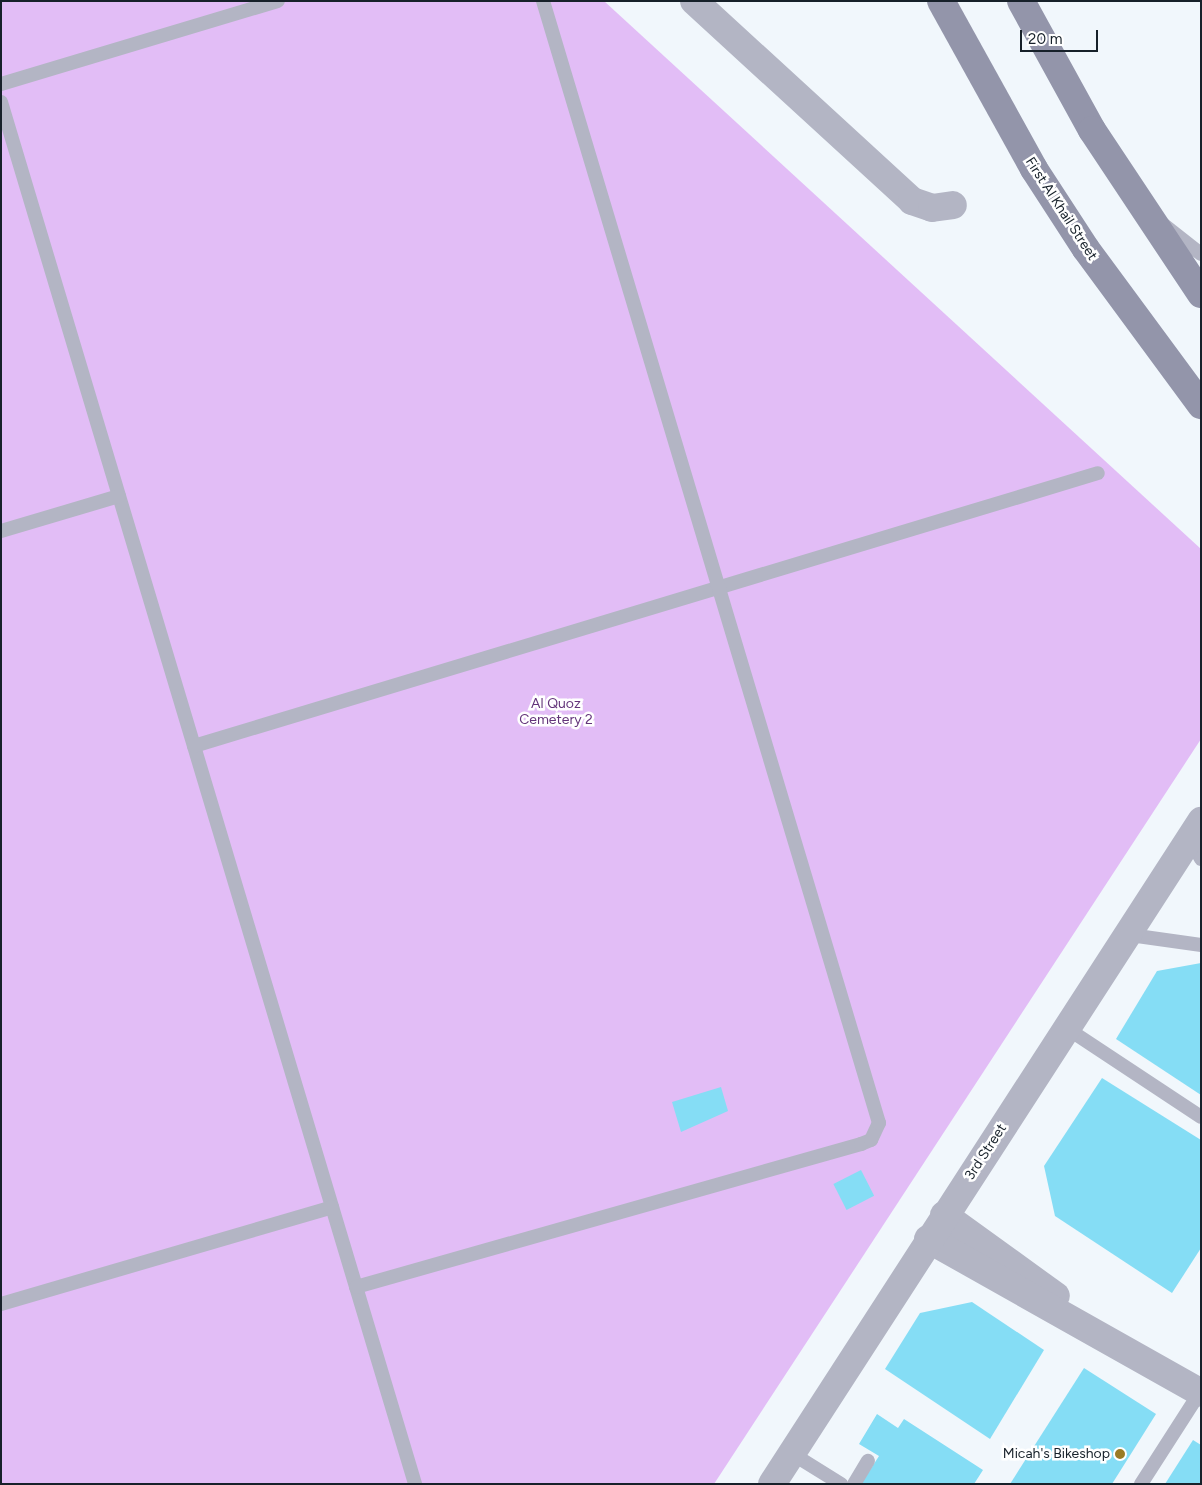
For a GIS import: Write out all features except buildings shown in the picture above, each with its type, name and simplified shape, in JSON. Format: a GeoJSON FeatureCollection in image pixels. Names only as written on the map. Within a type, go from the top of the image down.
{"type":"FeatureCollection","features":[{"type":"Feature","properties":{"kind":"main road","name":"First Al Khail Street"},"geometry":{"type":"LineString","coordinates":[[941,1],[1025,152],[1086,249],[1201,405]]}},
{"type":"Feature","properties":{"kind":"main road"},"geometry":{"type":"LineString","coordinates":[[1021,1],[1092,130],[1144,212],[1201,294]]}},
{"type":"Feature","properties":{"kind":"street"},"geometry":{"type":"LineString","coordinates":[[694,1],[912,200],[932,208],[953,205]]}},
{"type":"Feature","properties":{"kind":"street","name":"3rd Street"},"geometry":{"type":"LineString","coordinates":[[779,1481],[791,1454],[928,1239],[1130,935],[1197,839]]}},
{"type":"Feature","properties":{"kind":"street"},"geometry":{"type":"LineString","coordinates":[[944,1215],[1077,1310],[1106,1338]]}},
{"type":"Feature","properties":{"kind":"street"},"geometry":{"type":"LineString","coordinates":[[928,1239],[1064,1319],[1106,1338],[1200,1392]]}},
{"type":"Feature","properties":{"kind":"lane"},"geometry":{"type":"LineString","coordinates":[[1,84],[278,1]]}},
{"type":"Feature","properties":{"kind":"lane"},"geometry":{"type":"LineString","coordinates":[[356,1287],[861,1144],[877,1132],[877,1113],[721,587],[543,1]]}},
{"type":"Feature","properties":{"kind":"lane"},"geometry":{"type":"LineString","coordinates":[[1,102],[415,1484]]}},
{"type":"Feature","properties":{"kind":"lane"},"geometry":{"type":"LineString","coordinates":[[1144,212],[1201,254]]}},
{"type":"Feature","properties":{"kind":"lane"},"geometry":{"type":"LineString","coordinates":[[194,746],[1098,473]]}},
{"type":"Feature","properties":{"kind":"lane"},"geometry":{"type":"LineString","coordinates":[[1,531],[119,496]]}},
{"type":"Feature","properties":{"kind":"lane"},"geometry":{"type":"LineString","coordinates":[[1130,935],[1201,945]]}},
{"type":"Feature","properties":{"kind":"lane"},"geometry":{"type":"LineString","coordinates":[[1068,1029],[1201,1117]]}},
{"type":"Feature","properties":{"kind":"lane"},"geometry":{"type":"LineString","coordinates":[[1,1304],[332,1207]]}},
{"type":"Feature","properties":{"kind":"lane"},"geometry":{"type":"LineString","coordinates":[[1141,1484],[1200,1392]]}},
{"type":"Feature","properties":{"kind":"lane"},"geometry":{"type":"LineString","coordinates":[[791,1454],[841,1484]]}},
{"type":"Feature","properties":{"kind":"lane"},"geometry":{"type":"LineString","coordinates":[[854,1484],[868,1461]]}},
{"type":"Feature","properties":{"kind":"green space","name":"Al Quoz Cemetery 2"},"geometry":{"type":"Polygon","coordinates":[[[1,1],[604,1],[1201,549],[1201,739],[714,1484],[1,1484],[1,1]]]}},
{"type":"Feature","properties":{"kind":"place","name":"Micah's Bikeshop"},"geometry":{"type":"Point","coordinates":[1120,1454]}}]}
